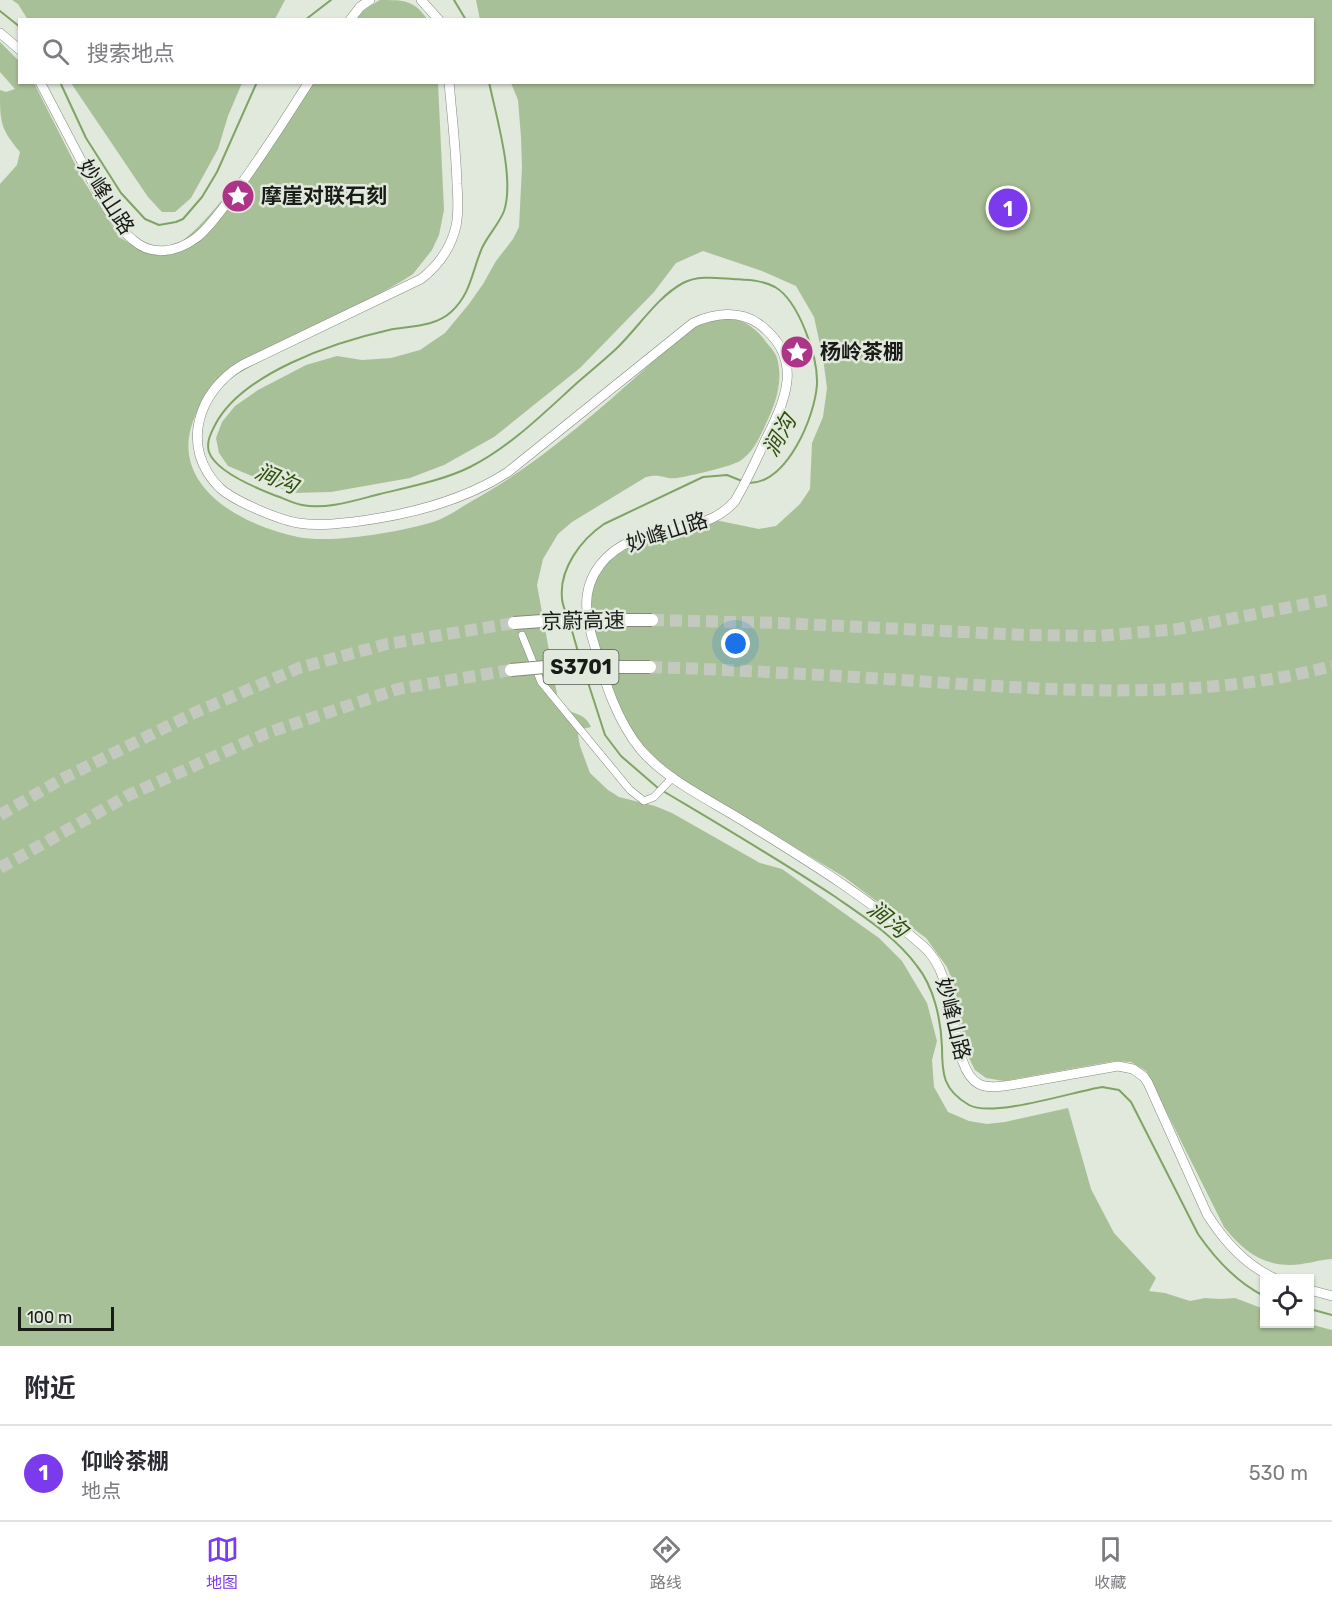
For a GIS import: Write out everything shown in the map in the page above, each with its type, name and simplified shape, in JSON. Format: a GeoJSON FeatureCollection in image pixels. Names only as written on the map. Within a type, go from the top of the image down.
{"type":"FeatureCollection","features":[{"type":"Feature","properties":{"kind":"highway","name":"京蔚高速"},"geometry":{"type":"LineString","coordinates":[[514,623],[557,620],[652,620]]}},
{"type":"Feature","properties":{"kind":"highway","name":"S3701"},"geometry":{"type":"LineString","coordinates":[[511,670],[544,667],[650,667]]}},
{"type":"Feature","properties":{"kind":"street"},"geometry":{"type":"LineString","coordinates":[[352,18],[360,7],[370,0]]}},
{"type":"Feature","properties":{"kind":"street"},"geometry":{"type":"LineString","coordinates":[[421,0],[437,18]]}},
{"type":"Feature","properties":{"kind":"street"},"geometry":{"type":"LineString","coordinates":[[0,33],[18,49]]}},
{"type":"Feature","properties":{"kind":"street","name":"妙峰山路"},"geometry":{"type":"LineString","coordinates":[[41,84],[101,198],[116,221],[139,245],[148,249],[166,251],[177,249],[198,237],[215,218],[265,151],[308,84]]}},
{"type":"Feature","properties":{"kind":"street","name":"妙峰山路"},"geometry":{"type":"LineString","coordinates":[[449,84],[457,171],[458,215],[452,240],[446,252],[432,270],[421,279],[242,365],[223,378],[206,402],[199,418],[200,453],[203,464],[220,488],[240,501],[295,523],[330,525],[417,511],[453,499],[498,479],[542,446],[683,329],[704,318],[724,315],[744,316],[761,326],[779,345],[786,360],[788,385],[782,406],[738,495],[730,506],[709,520],[642,537],[620,546],[598,567],[593,576],[588,592],[586,612],[603,675],[618,712],[642,750],[674,777],[840,880],[927,949],[938,963],[947,985],[963,1063],[972,1078],[979,1084],[1003,1086],[1118,1066],[1126,1066],[1140,1073],[1153,1093],[1207,1214],[1218,1232],[1254,1267],[1267,1274]]}},
{"type":"Feature","properties":{"kind":"street"},"geometry":{"type":"LineString","coordinates":[[522,635],[541,682],[630,790],[644,801],[654,797],[674,777]]}},
{"type":"Feature","properties":{"kind":"street"},"geometry":{"type":"LineString","coordinates":[[1314,1291],[1332,1296]]}},
{"type":"Feature","properties":{"kind":"green space"},"geometry":{"type":"Polygon","coordinates":[[[12,0],[285,0],[276,18],[27,18],[18,4],[12,0]]]}},
{"type":"Feature","properties":{"kind":"green space"},"geometry":{"type":"Polygon","coordinates":[[[380,0],[396,0],[408,2],[418,8],[426,18],[356,18],[366,8],[380,0]]]}},
{"type":"Feature","properties":{"kind":"green space"},"geometry":{"type":"Polygon","coordinates":[[[476,0],[1332,0],[1332,1259],[1295,1265],[1279,1264],[1261,1259],[1245,1249],[1224,1227],[1146,1071],[1131,1062],[1115,1061],[1004,1081],[986,1078],[975,1070],[966,1052],[954,985],[947,967],[926,938],[844,877],[672,773],[641,747],[621,719],[599,654],[591,605],[592,582],[604,562],[629,546],[670,530],[715,520],[759,529],[776,526],[800,504],[810,489],[812,443],[823,417],[827,388],[814,317],[796,286],[762,271],[703,251],[676,263],[654,292],[580,368],[494,437],[444,465],[410,478],[331,492],[292,493],[228,466],[219,453],[216,438],[222,422],[235,406],[258,390],[306,365],[337,356],[362,360],[391,358],[420,350],[445,333],[483,284],[519,227],[521,137],[518,100],[511,84],[1314,84],[1314,18],[480,18],[476,0]]]}},
{"type":"Feature","properties":{"kind":"green space"},"geometry":{"type":"Polygon","coordinates":[[[0,42],[18,60],[18,84],[35,84],[82,178],[119,237],[137,246],[151,249],[171,247],[186,238],[204,221],[263,147],[307,84],[438,84],[444,210],[439,235],[432,250],[413,274],[234,376],[209,396],[198,410],[189,436],[190,459],[198,479],[212,496],[231,511],[275,531],[312,539],[346,538],[402,530],[438,520],[529,465],[610,400],[685,332],[708,322],[728,319],[738,320],[757,332],[776,356],[779,379],[777,396],[771,412],[757,442],[748,454],[735,463],[691,475],[673,478],[646,477],[572,522],[558,534],[543,559],[537,585],[559,705],[582,716],[591,727],[582,729],[578,735],[590,773],[619,797],[672,813],[760,863],[782,869],[879,938],[902,961],[927,1003],[937,1041],[932,1060],[934,1087],[948,1112],[969,1121],[987,1124],[1068,1108],[1091,1189],[1114,1233],[1156,1278],[1149,1291],[1165,1293],[1190,1301],[1205,1298],[1235,1298],[1260,1307],[1260,1328],[1314,1328],[1314,1325],[1332,1330],[1332,1346],[0,1346],[0,184],[17,165],[20,152],[8,137],[2,124],[0,90],[6,92],[15,89],[0,72],[0,42]]]}},
{"type":"Feature","properties":{"kind":"green space"},"geometry":{"type":"Polygon","coordinates":[[[72,84],[242,84],[228,116],[218,149],[191,198],[175,212],[162,212],[148,197],[72,84]]]}},
{"type":"Feature","properties":{"kind":"waterway","name":"涧沟"},"geometry":{"type":"LineString","coordinates":[[308,18],[331,0]]}},
{"type":"Feature","properties":{"kind":"waterway","name":"涧沟"},"geometry":{"type":"LineString","coordinates":[[454,0],[465,18]]}},
{"type":"Feature","properties":{"kind":"waterway","name":"涧沟"},"geometry":{"type":"LineString","coordinates":[[0,11],[18,25]]}},
{"type":"Feature","properties":{"kind":"waterway","name":"涧沟"},"geometry":{"type":"LineString","coordinates":[[61,84],[86,138],[121,193],[145,219],[159,225],[183,219],[202,197],[217,172],[256,84]]}},
{"type":"Feature","properties":{"kind":"waterway","name":"涧沟"},"geometry":{"type":"LineString","coordinates":[[489,84],[506,165],[507,198],[502,216],[482,248],[467,290],[458,305],[437,321],[367,335],[292,362],[268,375],[228,406],[215,425],[208,445],[213,459],[228,473],[247,484],[295,503],[312,506],[351,501],[449,476],[485,459],[527,428],[616,349],[656,304],[674,289],[689,280],[714,278],[760,282],[775,287],[784,294],[799,317],[814,359],[817,384],[805,430],[786,461],[775,473],[762,480],[748,483]]}},
{"type":"Feature","properties":{"kind":"waterway","name":"涧沟"},"geometry":{"type":"LineString","coordinates":[[567,616],[562,600],[564,576],[580,546],[596,530],[604,524],[703,477],[727,475],[742,481]]}},
{"type":"Feature","properties":{"kind":"waterway","name":"涧沟"},"geometry":{"type":"LineString","coordinates":[[570,624],[581,662]]}},
{"type":"Feature","properties":{"kind":"waterway","name":"涧沟"},"geometry":{"type":"LineString","coordinates":[[584,670],[605,735],[621,756],[658,788]]}},
{"type":"Feature","properties":{"kind":"waterway","name":"涧沟"},"geometry":{"type":"LineString","coordinates":[[663,791],[834,896],[878,928],[909,955],[923,974],[936,1004],[946,1080],[954,1093],[969,1105],[995,1108],[1033,1103],[1102,1087],[1119,1090],[1131,1102],[1198,1234],[1227,1270],[1260,1294]]}},
{"type":"Feature","properties":{"kind":"waterway","name":"涧沟"},"geometry":{"type":"LineString","coordinates":[[1314,1310],[1332,1315]]}},
{"type":"Feature","properties":{"kind":"tunnel"},"geometry":{"type":"LineString","coordinates":[[652,620],[1099,636],[1178,629],[1332,599]]}},
{"type":"Feature","properties":{"kind":"tunnel"},"geometry":{"type":"LineString","coordinates":[[0,815],[62,779],[194,713],[299,668],[387,644],[514,623]]}},
{"type":"Feature","properties":{"kind":"tunnel"},"geometry":{"type":"LineString","coordinates":[[650,667],[1021,688],[1125,690],[1229,685],[1332,666]]}},
{"type":"Feature","properties":{"kind":"tunnel"},"geometry":{"type":"LineString","coordinates":[[0,868],[129,795],[267,733],[398,689],[511,670]]}},
{"type":"Feature","properties":{"kind":"place","name":"摩崖对联石刻"},"geometry":{"type":"Point","coordinates":[238,196]}},
{"type":"Feature","properties":{"kind":"place","name":"仰岭茶棚"},"geometry":{"type":"Point","coordinates":[1008,208]}},
{"type":"Feature","properties":{"kind":"place","name":"杨岭茶棚"},"geometry":{"type":"Point","coordinates":[797,352]}}]}
